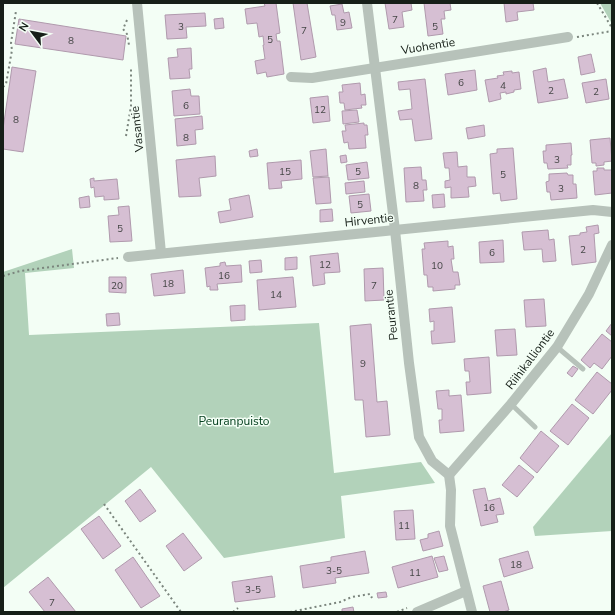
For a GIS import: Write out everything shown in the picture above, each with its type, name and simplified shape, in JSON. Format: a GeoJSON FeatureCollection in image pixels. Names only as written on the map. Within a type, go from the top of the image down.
{"type":"FeatureCollection","features":[{"type":"Feature","properties":{"kind":"street","name":"Vasantie"},"geometry":{"type":"LineString","coordinates":[[137,3],[162,253]]}},
{"type":"Feature","properties":{"kind":"street","name":"Peurantie"},"geometry":{"type":"LineString","coordinates":[[367,3],[395,230],[408,362],[419,437],[432,461],[448,475]]}},
{"type":"Feature","properties":{"kind":"street","name":"Vuohentie"},"geometry":{"type":"LineString","coordinates":[[291,77],[312,78],[568,37]]}},
{"type":"Feature","properties":{"kind":"street","name":"Hirventie"},"geometry":{"type":"LineString","coordinates":[[128,257],[590,210],[612,212]]}},
{"type":"Feature","properties":{"kind":"street","name":"Riihikalliontie"},"geometry":{"type":"LineString","coordinates":[[448,475],[511,404],[557,347],[589,294],[612,245]]}},
{"type":"Feature","properties":{"kind":"street"},"geometry":{"type":"LineString","coordinates":[[448,475],[450,490],[450,526],[472,612]]}},
{"type":"Feature","properties":{"kind":"street"},"geometry":{"type":"LineString","coordinates":[[417,612],[466,591]]}},
{"type":"Feature","properties":{"kind":"lane"},"geometry":{"type":"LineString","coordinates":[[557,347],[583,369]]}},
{"type":"Feature","properties":{"kind":"lane"},"geometry":{"type":"LineString","coordinates":[[511,404],[535,427]]}},
{"type":"Feature","properties":{"kind":"path"},"geometry":{"type":"LineString","coordinates":[[568,37],[579,37],[612,29],[598,3]]}},
{"type":"Feature","properties":{"kind":"path"},"geometry":{"type":"LineString","coordinates":[[3,86],[6,84],[11,56],[11,42],[16,11]]}},
{"type":"Feature","properties":{"kind":"path"},"geometry":{"type":"LineString","coordinates":[[123,29],[127,34],[129,48]]}},
{"type":"Feature","properties":{"kind":"path"},"geometry":{"type":"LineString","coordinates":[[126,136],[131,106],[131,68]]}},
{"type":"Feature","properties":{"kind":"path"},"geometry":{"type":"LineString","coordinates":[[3,276],[20,271],[128,257]]}},
{"type":"Feature","properties":{"kind":"path"},"geometry":{"type":"LineString","coordinates":[[104,504],[181,612]]}},
{"type":"Feature","properties":{"kind":"path"},"geometry":{"type":"LineString","coordinates":[[290,612],[340,602],[352,597],[370,594],[372,598]]}},
{"type":"Feature","properties":{"kind":"path"},"geometry":{"type":"LineString","coordinates":[[233,612],[238,608]]}},
{"type":"Feature","properties":{"kind":"green space"},"geometry":{"type":"Polygon","coordinates":[[[600,3],[612,3],[612,24],[600,3]]]}},
{"type":"Feature","properties":{"kind":"green space","name":"Peuranpuisto"},"geometry":{"type":"Polygon","coordinates":[[[72,249],[74,268],[25,273],[29,335],[319,323],[334,473],[421,462],[435,483],[341,496],[345,538],[224,558],[151,467],[3,588],[3,272],[72,249]]]}},
{"type":"Feature","properties":{"kind":"green space"},"geometry":{"type":"Polygon","coordinates":[[[612,433],[612,531],[535,536],[533,527],[612,433]]]}},
{"type":"Feature","properties":{"kind":"building"},"geometry":{"type":"Polygon","coordinates":[[[264,3],[276,3],[280,33],[276,34],[277,41],[280,41],[284,74],[267,77],[266,72],[257,74],[255,61],[265,59],[263,36],[259,37],[257,23],[247,24],[245,9],[265,6],[264,3]]]}},
{"type":"Feature","properties":{"kind":"building"},"geometry":{"type":"Polygon","coordinates":[[[293,3],[307,3],[316,57],[301,60],[293,3]]]}},
{"type":"Feature","properties":{"kind":"building"},"geometry":{"type":"Polygon","coordinates":[[[385,3],[411,3],[412,10],[402,12],[404,27],[389,29],[385,3]]]}},
{"type":"Feature","properties":{"kind":"building"},"geometry":{"type":"Polygon","coordinates":[[[424,3],[450,3],[451,10],[444,11],[445,19],[441,19],[443,34],[428,36],[424,3]]]}},
{"type":"Feature","properties":{"kind":"building"},"geometry":{"type":"Polygon","coordinates":[[[504,3],[533,3],[534,10],[517,12],[518,20],[506,22],[504,3]]]}},
{"type":"Feature","properties":{"kind":"building"},"geometry":{"type":"Polygon","coordinates":[[[342,4],[344,13],[349,12],[352,28],[337,30],[335,15],[332,15],[330,6],[342,4]]]}},
{"type":"Feature","properties":{"kind":"building"},"geometry":{"type":"Polygon","coordinates":[[[205,13],[206,26],[186,27],[187,38],[167,39],[165,15],[205,13]]]}},
{"type":"Feature","properties":{"kind":"building"},"geometry":{"type":"Polygon","coordinates":[[[223,18],[224,28],[215,29],[214,19],[223,18]]]}},
{"type":"Feature","properties":{"kind":"building"},"geometry":{"type":"Polygon","coordinates":[[[19,19],[126,36],[123,60],[15,44],[19,19]]]}},
{"type":"Feature","properties":{"kind":"building"},"geometry":{"type":"Polygon","coordinates":[[[191,48],[192,69],[189,69],[190,78],[170,79],[168,58],[178,57],[177,49],[191,48]]]}},
{"type":"Feature","properties":{"kind":"building"},"geometry":{"type":"Polygon","coordinates":[[[591,54],[595,72],[581,75],[578,57],[591,54]]]}},
{"type":"Feature","properties":{"kind":"building"},"geometry":{"type":"Polygon","coordinates":[[[12,67],[36,71],[23,152],[3,149],[3,129],[12,67]]]}},
{"type":"Feature","properties":{"kind":"building"},"geometry":{"type":"Polygon","coordinates":[[[546,68],[548,82],[564,79],[568,98],[538,103],[533,71],[546,68]]]}},
{"type":"Feature","properties":{"kind":"building"},"geometry":{"type":"Polygon","coordinates":[[[475,70],[477,90],[448,95],[445,74],[475,70]]]}},
{"type":"Feature","properties":{"kind":"building"},"geometry":{"type":"Polygon","coordinates":[[[512,71],[512,73],[519,72],[521,89],[514,90],[514,92],[506,94],[506,92],[500,93],[501,99],[489,102],[485,80],[498,78],[497,76],[504,75],[503,72],[512,71]]]}},
{"type":"Feature","properties":{"kind":"building"},"geometry":{"type":"Polygon","coordinates":[[[425,79],[432,139],[415,141],[412,119],[400,120],[398,111],[412,109],[410,89],[399,90],[398,82],[425,79]]]}},
{"type":"Feature","properties":{"kind":"building"},"geometry":{"type":"Polygon","coordinates":[[[606,79],[609,99],[586,103],[582,83],[606,79]]]}},
{"type":"Feature","properties":{"kind":"building"},"geometry":{"type":"Polygon","coordinates":[[[360,83],[361,95],[365,94],[366,105],[361,105],[362,108],[345,110],[344,103],[340,103],[339,92],[343,92],[342,85],[360,83]]]}},
{"type":"Feature","properties":{"kind":"building"},"geometry":{"type":"Polygon","coordinates":[[[190,89],[191,96],[199,96],[200,114],[174,116],[172,91],[190,89]]]}},
{"type":"Feature","properties":{"kind":"building"},"geometry":{"type":"Polygon","coordinates":[[[328,96],[330,121],[313,123],[310,98],[328,96]]]}},
{"type":"Feature","properties":{"kind":"building"},"geometry":{"type":"Polygon","coordinates":[[[357,110],[359,122],[343,124],[342,111],[357,110]]]}},
{"type":"Feature","properties":{"kind":"building"},"geometry":{"type":"Polygon","coordinates":[[[202,116],[203,129],[195,130],[196,144],[177,146],[175,119],[202,116]]]}},
{"type":"Feature","properties":{"kind":"building"},"geometry":{"type":"Polygon","coordinates":[[[364,123],[364,125],[367,125],[368,135],[365,135],[366,148],[349,149],[348,142],[344,143],[342,131],[346,131],[345,125],[364,123]]]}},
{"type":"Feature","properties":{"kind":"building"},"geometry":{"type":"Polygon","coordinates":[[[484,125],[485,136],[468,139],[466,128],[484,125]]]}},
{"type":"Feature","properties":{"kind":"building"},"geometry":{"type":"Polygon","coordinates":[[[610,138],[612,161],[604,162],[604,165],[596,166],[596,163],[592,163],[590,140],[610,138]]]}},
{"type":"Feature","properties":{"kind":"building"},"geometry":{"type":"Polygon","coordinates":[[[571,143],[571,165],[567,165],[568,168],[548,169],[547,163],[544,163],[543,151],[546,151],[546,145],[571,143]]]}},
{"type":"Feature","properties":{"kind":"building"},"geometry":{"type":"Polygon","coordinates":[[[513,148],[517,199],[501,201],[500,193],[493,194],[490,154],[497,153],[497,149],[513,148]]]}},
{"type":"Feature","properties":{"kind":"building"},"geometry":{"type":"Polygon","coordinates":[[[257,149],[258,156],[250,157],[249,151],[257,149]]]}},
{"type":"Feature","properties":{"kind":"building"},"geometry":{"type":"Polygon","coordinates":[[[326,149],[328,176],[313,177],[310,151],[326,149]]]}},
{"type":"Feature","properties":{"kind":"building"},"geometry":{"type":"Polygon","coordinates":[[[457,152],[458,167],[467,166],[467,177],[475,177],[476,186],[468,187],[469,197],[451,198],[451,187],[445,188],[445,181],[450,180],[449,168],[445,168],[443,153],[457,152]]]}},
{"type":"Feature","properties":{"kind":"building"},"geometry":{"type":"Polygon","coordinates":[[[346,155],[347,162],[341,163],[340,156],[346,155]]]}},
{"type":"Feature","properties":{"kind":"building"},"geometry":{"type":"Polygon","coordinates":[[[215,156],[216,176],[199,178],[201,196],[179,197],[176,160],[215,156]]]}},
{"type":"Feature","properties":{"kind":"building"},"geometry":{"type":"Polygon","coordinates":[[[301,160],[302,179],[281,181],[282,188],[269,189],[267,163],[301,160]]]}},
{"type":"Feature","properties":{"kind":"building"},"geometry":{"type":"Polygon","coordinates":[[[367,162],[369,178],[348,180],[346,165],[367,162]]]}},
{"type":"Feature","properties":{"kind":"building"},"geometry":{"type":"Polygon","coordinates":[[[421,167],[422,180],[426,180],[427,190],[423,190],[424,201],[406,202],[404,168],[421,167]]]}},
{"type":"Feature","properties":{"kind":"building"},"geometry":{"type":"Polygon","coordinates":[[[597,168],[612,170],[612,193],[595,195],[593,171],[597,171],[597,168]]]}},
{"type":"Feature","properties":{"kind":"building"},"geometry":{"type":"Polygon","coordinates":[[[567,173],[568,175],[573,175],[573,184],[576,184],[577,198],[551,200],[550,192],[547,192],[546,182],[549,181],[549,174],[567,173]]]}},
{"type":"Feature","properties":{"kind":"building"},"geometry":{"type":"Polygon","coordinates":[[[329,177],[331,203],[316,204],[313,178],[329,177]]]}},
{"type":"Feature","properties":{"kind":"building"},"geometry":{"type":"Polygon","coordinates":[[[94,178],[94,181],[117,179],[119,199],[104,200],[104,196],[95,197],[94,187],[91,188],[90,179],[94,178]]]}},
{"type":"Feature","properties":{"kind":"building"},"geometry":{"type":"Polygon","coordinates":[[[364,181],[365,192],[346,194],[345,183],[364,181]]]}},
{"type":"Feature","properties":{"kind":"building"},"geometry":{"type":"Polygon","coordinates":[[[369,194],[371,211],[351,213],[349,196],[369,194]]]}},
{"type":"Feature","properties":{"kind":"building"},"geometry":{"type":"Polygon","coordinates":[[[444,194],[445,207],[433,208],[432,195],[444,194]]]}},
{"type":"Feature","properties":{"kind":"building"},"geometry":{"type":"Polygon","coordinates":[[[249,195],[253,217],[220,223],[218,212],[231,210],[229,199],[249,195]]]}},
{"type":"Feature","properties":{"kind":"building"},"geometry":{"type":"Polygon","coordinates":[[[89,196],[90,207],[80,208],[79,198],[89,196]]]}},
{"type":"Feature","properties":{"kind":"building"},"geometry":{"type":"Polygon","coordinates":[[[129,206],[132,241],[110,242],[108,216],[119,215],[118,207],[129,206]]]}},
{"type":"Feature","properties":{"kind":"building"},"geometry":{"type":"Polygon","coordinates":[[[332,209],[333,221],[320,222],[320,210],[332,209]]]}},
{"type":"Feature","properties":{"kind":"building"},"geometry":{"type":"Polygon","coordinates":[[[598,225],[599,233],[594,234],[596,262],[572,265],[569,236],[580,235],[580,233],[587,232],[586,227],[598,225]]]}},
{"type":"Feature","properties":{"kind":"building"},"geometry":{"type":"Polygon","coordinates":[[[548,230],[549,240],[554,239],[556,261],[543,262],[542,249],[524,250],[522,232],[548,230]]]}},
{"type":"Feature","properties":{"kind":"building"},"geometry":{"type":"Polygon","coordinates":[[[503,240],[504,262],[480,263],[479,242],[503,240]]]}},
{"type":"Feature","properties":{"kind":"building"},"geometry":{"type":"Polygon","coordinates":[[[448,241],[448,247],[453,246],[454,259],[451,259],[453,272],[458,272],[460,285],[455,285],[455,289],[433,291],[433,287],[428,287],[427,275],[424,275],[422,249],[425,249],[424,243],[448,241]]]}},
{"type":"Feature","properties":{"kind":"building"},"geometry":{"type":"Polygon","coordinates":[[[338,253],[340,272],[324,273],[325,284],[313,286],[310,256],[338,253]]]}},
{"type":"Feature","properties":{"kind":"building"},"geometry":{"type":"Polygon","coordinates":[[[297,257],[297,269],[285,270],[285,258],[297,257]]]}},
{"type":"Feature","properties":{"kind":"building"},"geometry":{"type":"Polygon","coordinates":[[[261,260],[262,272],[250,273],[249,261],[261,260]]]}},
{"type":"Feature","properties":{"kind":"building"},"geometry":{"type":"Polygon","coordinates":[[[225,262],[226,266],[241,265],[242,282],[217,284],[218,290],[210,290],[210,286],[207,287],[205,268],[220,266],[220,263],[225,262]]]}},
{"type":"Feature","properties":{"kind":"building"},"geometry":{"type":"Polygon","coordinates":[[[383,268],[384,300],[365,301],[364,269],[383,268]]]}},
{"type":"Feature","properties":{"kind":"building"},"geometry":{"type":"Polygon","coordinates":[[[183,270],[185,293],[154,296],[151,274],[183,270]]]}},
{"type":"Feature","properties":{"kind":"building"},"geometry":{"type":"Polygon","coordinates":[[[109,277],[126,277],[126,293],[109,292],[109,277]]]}},
{"type":"Feature","properties":{"kind":"building"},"geometry":{"type":"Polygon","coordinates":[[[293,277],[296,307],[259,310],[257,280],[293,277]]]}},
{"type":"Feature","properties":{"kind":"building"},"geometry":{"type":"Polygon","coordinates":[[[544,299],[546,326],[526,327],[524,300],[544,299]]]}},
{"type":"Feature","properties":{"kind":"building"},"geometry":{"type":"Polygon","coordinates":[[[245,305],[245,320],[231,321],[230,306],[245,305]]]}},
{"type":"Feature","properties":{"kind":"building"},"geometry":{"type":"Polygon","coordinates":[[[452,307],[455,342],[432,344],[431,331],[434,331],[434,321],[430,322],[429,309],[452,307]]]}},
{"type":"Feature","properties":{"kind":"building"},"geometry":{"type":"Polygon","coordinates":[[[119,313],[120,325],[107,326],[106,314],[119,313]]]}},
{"type":"Feature","properties":{"kind":"building"},"geometry":{"type":"Polygon","coordinates":[[[612,323],[612,336],[606,331],[612,323]]]}},
{"type":"Feature","properties":{"kind":"building"},"geometry":{"type":"Polygon","coordinates":[[[371,324],[377,402],[387,401],[390,435],[366,437],[363,400],[355,400],[350,326],[371,324]]]}},
{"type":"Feature","properties":{"kind":"building"},"geometry":{"type":"Polygon","coordinates":[[[515,329],[517,355],[497,356],[495,330],[515,329]]]}},
{"type":"Feature","properties":{"kind":"building"},"geometry":{"type":"Polygon","coordinates":[[[602,334],[612,342],[612,356],[602,369],[594,363],[590,368],[581,360],[602,334]]]}},
{"type":"Feature","properties":{"kind":"building"},"geometry":{"type":"Polygon","coordinates":[[[489,357],[491,393],[467,395],[466,382],[470,382],[469,371],[465,371],[464,359],[489,357]]]}},
{"type":"Feature","properties":{"kind":"building"},"geometry":{"type":"Polygon","coordinates":[[[573,366],[578,369],[572,377],[567,373],[573,366]]]}},
{"type":"Feature","properties":{"kind":"building"},"geometry":{"type":"Polygon","coordinates":[[[597,372],[612,384],[612,390],[593,414],[575,400],[597,372]]]}},
{"type":"Feature","properties":{"kind":"building"},"geometry":{"type":"Polygon","coordinates":[[[449,390],[449,396],[461,395],[464,431],[440,433],[439,420],[442,420],[442,409],[438,409],[436,391],[449,390]]]}},
{"type":"Feature","properties":{"kind":"building"},"geometry":{"type":"Polygon","coordinates":[[[572,404],[589,418],[568,445],[550,431],[572,404]]]}},
{"type":"Feature","properties":{"kind":"building"},"geometry":{"type":"Polygon","coordinates":[[[541,431],[559,446],[537,473],[520,458],[541,431]]]}},
{"type":"Feature","properties":{"kind":"building"},"geometry":{"type":"Polygon","coordinates":[[[519,465],[534,477],[517,497],[502,485],[519,465]]]}},
{"type":"Feature","properties":{"kind":"building"},"geometry":{"type":"Polygon","coordinates":[[[485,488],[488,501],[500,498],[504,514],[496,515],[498,522],[481,526],[473,490],[485,488]]]}},
{"type":"Feature","properties":{"kind":"building"},"geometry":{"type":"Polygon","coordinates":[[[140,489],[156,511],[140,522],[125,501],[140,489]]]}},
{"type":"Feature","properties":{"kind":"building"},"geometry":{"type":"Polygon","coordinates":[[[413,510],[415,539],[396,540],[394,511],[413,510]]]}},
{"type":"Feature","properties":{"kind":"building"},"geometry":{"type":"Polygon","coordinates":[[[99,516],[121,546],[103,559],[81,529],[99,516]]]}},
{"type":"Feature","properties":{"kind":"building"},"geometry":{"type":"Polygon","coordinates":[[[439,531],[443,546],[423,551],[420,540],[428,538],[428,534],[439,531]]]}},
{"type":"Feature","properties":{"kind":"building"},"geometry":{"type":"Polygon","coordinates":[[[183,533],[202,558],[184,571],[166,546],[183,533]]]}},
{"type":"Feature","properties":{"kind":"building"},"geometry":{"type":"Polygon","coordinates":[[[365,551],[369,573],[335,578],[336,583],[303,588],[300,566],[331,561],[331,557],[365,551]]]}},
{"type":"Feature","properties":{"kind":"building"},"geometry":{"type":"Polygon","coordinates":[[[528,551],[533,568],[504,577],[499,559],[528,551]]]}},
{"type":"Feature","properties":{"kind":"building"},"geometry":{"type":"Polygon","coordinates":[[[432,556],[438,577],[398,588],[392,567],[432,556]]]}},
{"type":"Feature","properties":{"kind":"building"},"geometry":{"type":"Polygon","coordinates":[[[444,556],[448,570],[439,572],[434,558],[444,556]]]}},
{"type":"Feature","properties":{"kind":"building"},"geometry":{"type":"Polygon","coordinates":[[[133,557],[160,596],[141,608],[115,570],[133,557]]]}},
{"type":"Feature","properties":{"kind":"building"},"geometry":{"type":"Polygon","coordinates":[[[272,576],[275,597],[235,602],[232,582],[272,576]]]}},
{"type":"Feature","properties":{"kind":"building"},"geometry":{"type":"Polygon","coordinates":[[[48,577],[76,612],[45,612],[29,592],[48,577]]]}},
{"type":"Feature","properties":{"kind":"building"},"geometry":{"type":"Polygon","coordinates":[[[501,581],[509,610],[503,612],[490,612],[483,586],[501,581]]]}},
{"type":"Feature","properties":{"kind":"building"},"geometry":{"type":"Polygon","coordinates":[[[386,592],[387,597],[378,598],[377,593],[386,592]]]}},
{"type":"Feature","properties":{"kind":"building"},"geometry":{"type":"Polygon","coordinates":[[[353,607],[354,612],[342,612],[342,609],[353,607]]]}}]}
